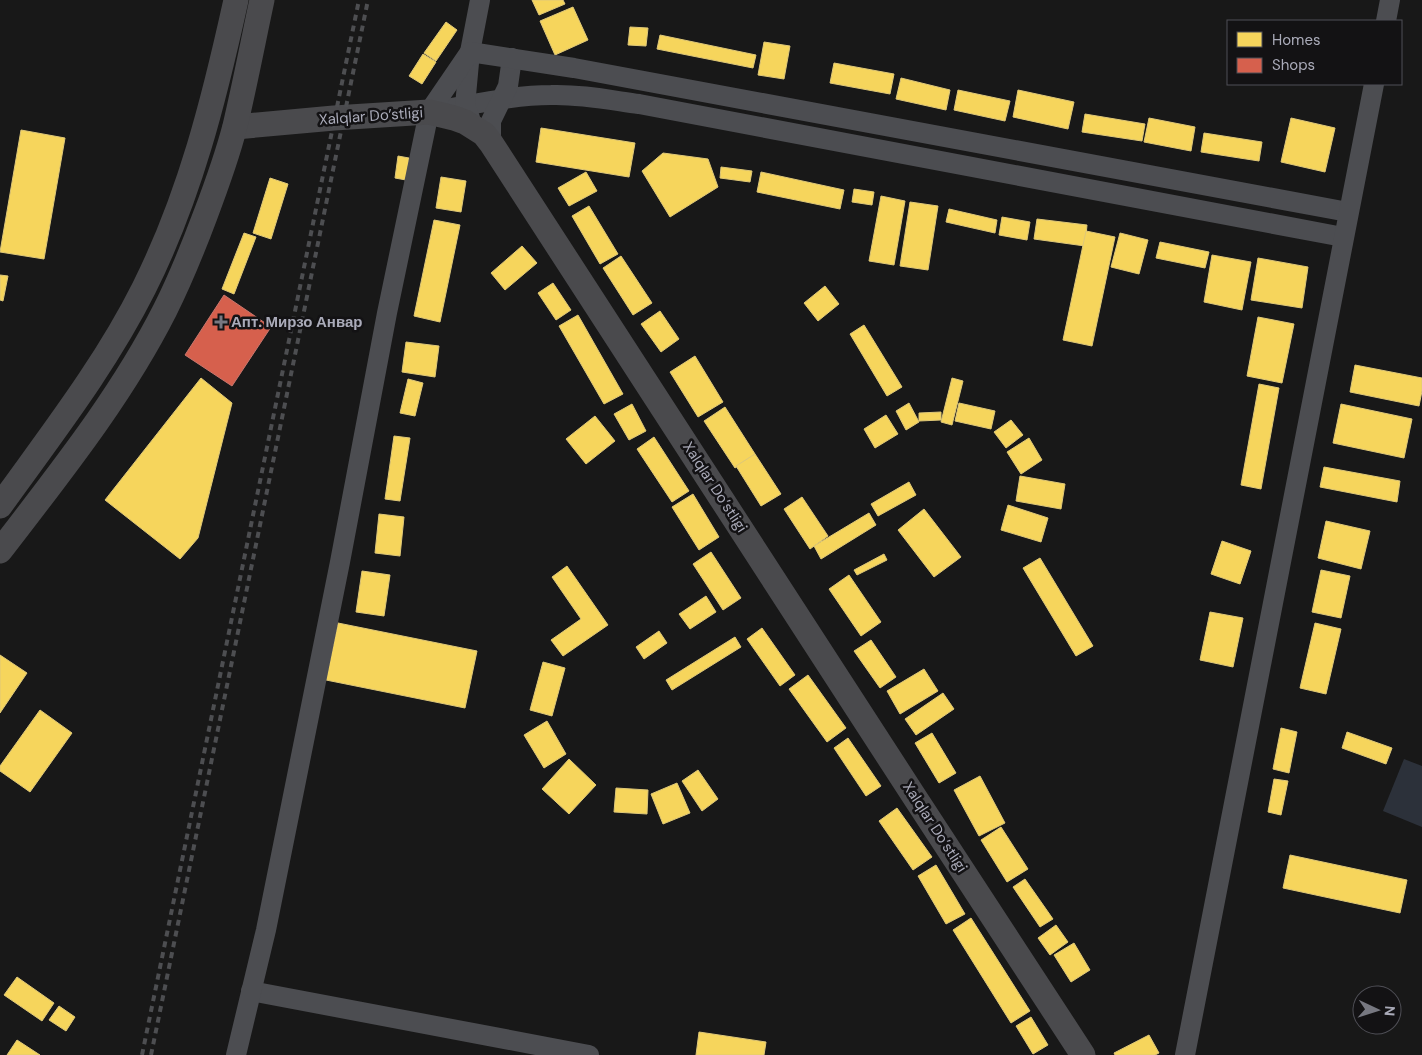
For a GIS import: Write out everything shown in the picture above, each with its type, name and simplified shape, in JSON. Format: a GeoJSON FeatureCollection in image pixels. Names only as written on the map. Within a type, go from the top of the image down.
{"type":"FeatureCollection","features":[{"type":"Feature","properties":{"kind":"main road"},"geometry":{"type":"LineString","coordinates":[[0,506],[92,377],[148,280],[164,245],[195,162],[209,113],[236,0]]}},
{"type":"Feature","properties":{"kind":"main road"},"geometry":{"type":"LineString","coordinates":[[0,551],[95,424],[125,380],[165,310],[184,270],[219,178],[235,127],[262,0]]}},
{"type":"Feature","properties":{"kind":"main road","name":"Xalqlar Do’stligi"},"geometry":{"type":"LineString","coordinates":[[235,127],[429,112],[477,126],[1083,1055]]}},
{"type":"Feature","properties":{"kind":"street"},"geometry":{"type":"LineString","coordinates":[[477,126],[470,52],[480,0]]}},
{"type":"Feature","properties":{"kind":"street"},"geometry":{"type":"LineString","coordinates":[[1386,20],[1390,0]]}},
{"type":"Feature","properties":{"kind":"street"},"geometry":{"type":"LineString","coordinates":[[470,52],[574,68],[1348,212]]}},
{"type":"Feature","properties":{"kind":"street"},"geometry":{"type":"LineString","coordinates":[[236,1055],[266,930],[338,572],[389,303],[429,112],[470,52]]}},
{"type":"Feature","properties":{"kind":"street"},"geometry":{"type":"LineString","coordinates":[[477,126],[491,121],[508,86],[512,58]]}},
{"type":"Feature","properties":{"kind":"street"},"geometry":{"type":"LineString","coordinates":[[1185,1055],[1374,85]]}},
{"type":"Feature","properties":{"kind":"street"},"geometry":{"type":"LineString","coordinates":[[477,126],[500,100],[525,96],[582,96],[639,104],[1343,237]]}},
{"type":"Feature","properties":{"kind":"street"},"geometry":{"type":"LineString","coordinates":[[251,991],[545,1051],[589,1055]]}},
{"type":"Feature","properties":{"kind":"shaded area"},"geometry":{"type":"Polygon","coordinates":[[[1404,759],[1422,766],[1422,827],[1383,811],[1404,759]]]}},
{"type":"Feature","properties":{"kind":"building: Homes"},"geometry":{"type":"Polygon","coordinates":[[[532,0],[563,0],[565,4],[539,15],[532,0]]]}},
{"type":"Feature","properties":{"kind":"building: Homes"},"geometry":{"type":"Polygon","coordinates":[[[573,7],[588,40],[555,55],[540,21],[573,7]]]}},
{"type":"Feature","properties":{"kind":"building: Homes"},"geometry":{"type":"Polygon","coordinates":[[[446,22],[457,30],[436,61],[424,53],[446,22]]]}},
{"type":"Feature","properties":{"kind":"building: Homes"},"geometry":{"type":"Polygon","coordinates":[[[630,27],[648,28],[646,46],[628,45],[630,27]]]}},
{"type":"Feature","properties":{"kind":"building: Homes"},"geometry":{"type":"Polygon","coordinates":[[[660,35],[756,55],[753,68],[657,49],[660,35]]]}},
{"type":"Feature","properties":{"kind":"building: Homes"},"geometry":{"type":"Polygon","coordinates":[[[764,42],[790,46],[784,79],[758,75],[764,42]]]}},
{"type":"Feature","properties":{"kind":"building: Homes"},"geometry":{"type":"Polygon","coordinates":[[[423,54],[436,62],[422,84],[409,76],[423,54]]]}},
{"type":"Feature","properties":{"kind":"building: Homes"},"geometry":{"type":"Polygon","coordinates":[[[834,63],[894,74],[890,94],[830,83],[834,63]]]}},
{"type":"Feature","properties":{"kind":"building: Homes"},"geometry":{"type":"Polygon","coordinates":[[[901,78],[950,90],[946,110],[896,99],[901,78]]]}},
{"type":"Feature","properties":{"kind":"building: Homes"},"geometry":{"type":"Polygon","coordinates":[[[958,90],[1010,101],[1005,121],[954,110],[958,90]]]}},
{"type":"Feature","properties":{"kind":"building: Homes"},"geometry":{"type":"Polygon","coordinates":[[[1018,90],[1074,102],[1068,129],[1013,117],[1018,90]]]}},
{"type":"Feature","properties":{"kind":"building: Homes"},"geometry":{"type":"Polygon","coordinates":[[[1085,114],[1145,124],[1142,141],[1082,132],[1085,114]]]}},
{"type":"Feature","properties":{"kind":"building: Homes"},"geometry":{"type":"Polygon","coordinates":[[[1149,118],[1195,127],[1191,151],[1144,142],[1149,118]]]}},
{"type":"Feature","properties":{"kind":"building: Homes"},"geometry":{"type":"Polygon","coordinates":[[[1291,118],[1335,128],[1325,172],[1281,162],[1291,118]]]}},
{"type":"Feature","properties":{"kind":"building: Homes"},"geometry":{"type":"Polygon","coordinates":[[[541,128],[635,143],[629,177],[536,162],[541,128]]]}},
{"type":"Feature","properties":{"kind":"building: Homes"},"geometry":{"type":"Polygon","coordinates":[[[21,130],[65,138],[44,259],[0,252],[21,130]]]}},
{"type":"Feature","properties":{"kind":"building: Homes"},"geometry":{"type":"Polygon","coordinates":[[[1204,133],[1262,142],[1259,161],[1201,152],[1204,133]]]}},
{"type":"Feature","properties":{"kind":"building: Homes"},"geometry":{"type":"Polygon","coordinates":[[[663,153],[708,159],[718,187],[670,217],[642,171],[663,153]]]}},
{"type":"Feature","properties":{"kind":"building: Homes"},"geometry":{"type":"Polygon","coordinates":[[[398,156],[409,158],[406,180],[395,178],[398,156]]]}},
{"type":"Feature","properties":{"kind":"building: Homes"},"geometry":{"type":"Polygon","coordinates":[[[721,167],[752,171],[750,182],[720,178],[721,167]]]}},
{"type":"Feature","properties":{"kind":"building: Homes"},"geometry":{"type":"Polygon","coordinates":[[[586,172],[597,191],[569,206],[558,188],[586,172]]]}},
{"type":"Feature","properties":{"kind":"building: Homes"},"geometry":{"type":"Polygon","coordinates":[[[761,172],[844,190],[840,209],[757,192],[761,172]]]}},
{"type":"Feature","properties":{"kind":"building: Homes"},"geometry":{"type":"Polygon","coordinates":[[[441,177],[466,181],[461,212],[436,208],[441,177]]]}},
{"type":"Feature","properties":{"kind":"building: Homes"},"geometry":{"type":"Polygon","coordinates":[[[270,178],[288,184],[271,239],[253,233],[270,178]]]}},
{"type":"Feature","properties":{"kind":"building: Homes"},"geometry":{"type":"Polygon","coordinates":[[[854,189],[874,192],[872,205],[852,202],[854,189]]]}},
{"type":"Feature","properties":{"kind":"building: Homes"},"geometry":{"type":"Polygon","coordinates":[[[881,196],[905,201],[894,265],[869,261],[881,196]]]}},
{"type":"Feature","properties":{"kind":"building: Homes"},"geometry":{"type":"Polygon","coordinates":[[[910,202],[938,206],[928,270],[900,266],[910,202]]]}},
{"type":"Feature","properties":{"kind":"building: Homes"},"geometry":{"type":"Polygon","coordinates":[[[589,206],[618,254],[600,264],[572,216],[589,206]]]}},
{"type":"Feature","properties":{"kind":"building: Homes"},"geometry":{"type":"Polygon","coordinates":[[[949,209],[997,220],[995,233],[946,222],[949,209]]]}},
{"type":"Feature","properties":{"kind":"building: Homes"},"geometry":{"type":"Polygon","coordinates":[[[1002,217],[1030,222],[1027,240],[999,235],[1002,217]]]}},
{"type":"Feature","properties":{"kind":"building: Homes"},"geometry":{"type":"Polygon","coordinates":[[[1037,219],[1087,225],[1085,246],[1034,239],[1037,219]]]}},
{"type":"Feature","properties":{"kind":"building: Homes"},"geometry":{"type":"Polygon","coordinates":[[[434,220],[460,225],[440,322],[414,316],[434,220]]]}},
{"type":"Feature","properties":{"kind":"building: Homes"},"geometry":{"type":"Polygon","coordinates":[[[1086,231],[1115,237],[1092,346],[1063,340],[1086,231]]]}},
{"type":"Feature","properties":{"kind":"building: Homes"},"geometry":{"type":"Polygon","coordinates":[[[244,233],[256,237],[234,294],[222,289],[244,233]]]}},
{"type":"Feature","properties":{"kind":"building: Homes"},"geometry":{"type":"Polygon","coordinates":[[[1120,233],[1148,240],[1139,274],[1111,267],[1120,233]]]}},
{"type":"Feature","properties":{"kind":"building: Homes"},"geometry":{"type":"Polygon","coordinates":[[[1160,242],[1209,252],[1205,268],[1156,258],[1160,242]]]}},
{"type":"Feature","properties":{"kind":"building: Homes"},"geometry":{"type":"Polygon","coordinates":[[[522,246],[537,263],[505,290],[491,273],[522,246]]]}},
{"type":"Feature","properties":{"kind":"building: Homes"},"geometry":{"type":"Polygon","coordinates":[[[1212,255],[1251,262],[1242,310],[1204,302],[1212,255]]]}},
{"type":"Feature","properties":{"kind":"building: Homes"},"geometry":{"type":"Polygon","coordinates":[[[621,256],[652,303],[633,315],[603,268],[621,256]]]}},
{"type":"Feature","properties":{"kind":"building: Homes"},"geometry":{"type":"Polygon","coordinates":[[[1258,258],[1308,267],[1302,308],[1251,300],[1258,258]]]}},
{"type":"Feature","properties":{"kind":"building: Homes"},"geometry":{"type":"Polygon","coordinates":[[[0,275],[8,276],[3,301],[0,300],[0,275]]]}},
{"type":"Feature","properties":{"kind":"building: Homes"},"geometry":{"type":"Polygon","coordinates":[[[553,283],[571,310],[556,320],[538,293],[553,283]]]}},
{"type":"Feature","properties":{"kind":"building: Homes"},"geometry":{"type":"Polygon","coordinates":[[[825,286],[839,304],[818,321],[804,303],[825,286]]]}},
{"type":"Feature","properties":{"kind":"building: Homes"},"geometry":{"type":"Polygon","coordinates":[[[660,311],[679,339],[661,352],[641,324],[660,311]]]}},
{"type":"Feature","properties":{"kind":"building: Homes"},"geometry":{"type":"Polygon","coordinates":[[[578,315],[623,394],[604,404],[559,326],[578,315]]]}},
{"type":"Feature","properties":{"kind":"building: Homes"},"geometry":{"type":"Polygon","coordinates":[[[1258,317],[1294,324],[1282,383],[1247,376],[1258,317]]]}},
{"type":"Feature","properties":{"kind":"building: Homes"},"geometry":{"type":"Polygon","coordinates":[[[864,325],[902,387],[887,396],[850,334],[864,325]]]}},
{"type":"Feature","properties":{"kind":"building: Homes"},"geometry":{"type":"Polygon","coordinates":[[[406,342],[439,346],[435,377],[402,372],[406,342]]]}},
{"type":"Feature","properties":{"kind":"building: Homes"},"geometry":{"type":"Polygon","coordinates":[[[695,356],[723,402],[698,417],[670,372],[695,356]]]}},
{"type":"Feature","properties":{"kind":"building: Homes"},"geometry":{"type":"Polygon","coordinates":[[[1355,365],[1422,378],[1419,406],[1350,392],[1355,365]]]}},
{"type":"Feature","properties":{"kind":"building: Homes"},"geometry":{"type":"Polygon","coordinates":[[[201,378],[232,403],[198,538],[180,559],[105,500],[201,378]]]}},
{"type":"Feature","properties":{"kind":"building: Homes"},"geometry":{"type":"Polygon","coordinates":[[[952,378],[963,381],[952,425],[941,422],[952,378]]]}},
{"type":"Feature","properties":{"kind":"building: Homes"},"geometry":{"type":"Polygon","coordinates":[[[408,379],[423,383],[415,416],[400,413],[408,379]]]}},
{"type":"Feature","properties":{"kind":"building: Homes"},"geometry":{"type":"Polygon","coordinates":[[[1259,384],[1279,388],[1261,489],[1241,485],[1259,384]]]}},
{"type":"Feature","properties":{"kind":"building: Homes"},"geometry":{"type":"Polygon","coordinates":[[[909,403],[919,422],[906,430],[896,411],[909,403]]]}},
{"type":"Feature","properties":{"kind":"building: Homes"},"geometry":{"type":"Polygon","coordinates":[[[959,403],[995,411],[991,429],[955,421],[959,403]]]}},
{"type":"Feature","properties":{"kind":"building: Homes"},"geometry":{"type":"Polygon","coordinates":[[[632,404],[646,431],[629,440],[614,414],[632,404]]]}},
{"type":"Feature","properties":{"kind":"building: Homes"},"geometry":{"type":"Polygon","coordinates":[[[1341,404],[1412,419],[1404,458],[1333,443],[1341,404]]]}},
{"type":"Feature","properties":{"kind":"building: Homes"},"geometry":{"type":"Polygon","coordinates":[[[725,407],[755,454],[735,468],[704,421],[725,407]]]}},
{"type":"Feature","properties":{"kind":"building: Homes"},"geometry":{"type":"Polygon","coordinates":[[[941,412],[941,420],[919,421],[919,413],[941,412]]]}},
{"type":"Feature","properties":{"kind":"building: Homes"},"geometry":{"type":"Polygon","coordinates":[[[886,415],[898,434],[875,448],[864,429],[886,415]]]}},
{"type":"Feature","properties":{"kind":"building: Homes"},"geometry":{"type":"Polygon","coordinates":[[[595,416],[615,441],[586,464],[566,439],[595,416]]]}},
{"type":"Feature","properties":{"kind":"building: Homes"},"geometry":{"type":"Polygon","coordinates":[[[1011,420],[1023,435],[1006,448],[994,432],[1011,420]]]}},
{"type":"Feature","properties":{"kind":"building: Homes"},"geometry":{"type":"Polygon","coordinates":[[[394,436],[410,438],[400,501],[385,499],[394,436]]]}},
{"type":"Feature","properties":{"kind":"building: Homes"},"geometry":{"type":"Polygon","coordinates":[[[654,437],[689,491],[672,502],[637,449],[654,437]]]}},
{"type":"Feature","properties":{"kind":"building: Homes"},"geometry":{"type":"Polygon","coordinates":[[[1029,438],[1042,460],[1021,474],[1007,452],[1029,438]]]}},
{"type":"Feature","properties":{"kind":"building: Homes"},"geometry":{"type":"Polygon","coordinates":[[[755,454],[781,494],[761,506],[736,466],[755,454]]]}},
{"type":"Feature","properties":{"kind":"building: Homes"},"geometry":{"type":"Polygon","coordinates":[[[1324,467],[1400,481],[1397,502],[1320,487],[1324,467]]]}},
{"type":"Feature","properties":{"kind":"building: Homes"},"geometry":{"type":"Polygon","coordinates":[[[1020,476],[1065,484],[1061,509],[1016,501],[1020,476]]]}},
{"type":"Feature","properties":{"kind":"building: Homes"},"geometry":{"type":"Polygon","coordinates":[[[909,482],[916,495],[878,516],[871,504],[909,482]]]}},
{"type":"Feature","properties":{"kind":"building: Homes"},"geometry":{"type":"Polygon","coordinates":[[[693,494],[719,537],[699,550],[672,507],[693,494]]]}},
{"type":"Feature","properties":{"kind":"building: Homes"},"geometry":{"type":"Polygon","coordinates":[[[802,497],[828,536],[810,549],[784,509],[802,497]]]}},
{"type":"Feature","properties":{"kind":"building: Homes"},"geometry":{"type":"Polygon","coordinates":[[[1008,505],[1048,518],[1041,542],[1001,530],[1008,505]]]}},
{"type":"Feature","properties":{"kind":"building: Homes"},"geometry":{"type":"Polygon","coordinates":[[[924,509],[961,557],[934,577],[898,530],[924,509]]]}},
{"type":"Feature","properties":{"kind":"building: Homes"},"geometry":{"type":"Polygon","coordinates":[[[869,513],[876,525],[821,559],[814,546],[869,513]]]}},
{"type":"Feature","properties":{"kind":"building: Homes"},"geometry":{"type":"Polygon","coordinates":[[[379,514],[404,517],[400,556],[375,553],[379,514]]]}},
{"type":"Feature","properties":{"kind":"building: Homes"},"geometry":{"type":"Polygon","coordinates":[[[1326,521],[1370,531],[1361,569],[1318,558],[1326,521]]]}},
{"type":"Feature","properties":{"kind":"building: Homes"},"geometry":{"type":"Polygon","coordinates":[[[1222,541],[1251,551],[1240,584],[1211,574],[1222,541]]]}},
{"type":"Feature","properties":{"kind":"building: Homes"},"geometry":{"type":"Polygon","coordinates":[[[711,552],[741,598],[723,610],[693,564],[711,552]]]}},
{"type":"Feature","properties":{"kind":"building: Homes"},"geometry":{"type":"Polygon","coordinates":[[[884,554],[887,560],[857,575],[854,570],[884,554]]]}},
{"type":"Feature","properties":{"kind":"building: Homes"},"geometry":{"type":"Polygon","coordinates":[[[1040,558],[1093,646],[1076,656],[1023,568],[1040,558]]]}},
{"type":"Feature","properties":{"kind":"building: Homes"},"geometry":{"type":"Polygon","coordinates":[[[567,566],[608,625],[563,656],[551,640],[581,619],[552,577],[567,566]]]}},
{"type":"Feature","properties":{"kind":"building: Homes"},"geometry":{"type":"Polygon","coordinates":[[[1321,570],[1350,576],[1341,618],[1312,612],[1321,570]]]}},
{"type":"Feature","properties":{"kind":"building: Homes"},"geometry":{"type":"Polygon","coordinates":[[[362,571],[390,575],[384,616],[356,612],[362,571]]]}},
{"type":"Feature","properties":{"kind":"building: Homes"},"geometry":{"type":"Polygon","coordinates":[[[849,575],[881,622],[861,636],[829,589],[849,575]]]}},
{"type":"Feature","properties":{"kind":"building: Homes"},"geometry":{"type":"Polygon","coordinates":[[[706,596],[716,612],[690,629],[679,614],[706,596]]]}},
{"type":"Feature","properties":{"kind":"building: Homes"},"geometry":{"type":"Polygon","coordinates":[[[1210,612],[1243,618],[1233,667],[1200,660],[1210,612]]]}},
{"type":"Feature","properties":{"kind":"building: Homes"},"geometry":{"type":"Polygon","coordinates":[[[338,623],[477,651],[465,708],[326,680],[338,623]]]}},
{"type":"Feature","properties":{"kind":"building: Homes"},"geometry":{"type":"Polygon","coordinates":[[[1315,623],[1341,629],[1326,694],[1300,688],[1315,623]]]}},
{"type":"Feature","properties":{"kind":"building: Homes"},"geometry":{"type":"Polygon","coordinates":[[[762,628],[795,675],[780,686],[747,639],[762,628]]]}},
{"type":"Feature","properties":{"kind":"building: Homes"},"geometry":{"type":"Polygon","coordinates":[[[659,631],[667,643],[644,659],[636,647],[659,631]]]}},
{"type":"Feature","properties":{"kind":"building: Homes"},"geometry":{"type":"Polygon","coordinates":[[[735,637],[741,647],[672,690],[666,680],[735,637]]]}},
{"type":"Feature","properties":{"kind":"building: Homes"},"geometry":{"type":"Polygon","coordinates":[[[871,640],[896,677],[880,688],[854,651],[871,640]]]}},
{"type":"Feature","properties":{"kind":"building: Homes"},"geometry":{"type":"Polygon","coordinates":[[[0,655],[27,673],[0,713],[0,655]]]}},
{"type":"Feature","properties":{"kind":"building: Homes"},"geometry":{"type":"Polygon","coordinates":[[[543,662],[565,668],[552,716],[530,710],[543,662]]]}},
{"type":"Feature","properties":{"kind":"building: Homes"},"geometry":{"type":"Polygon","coordinates":[[[924,669],[938,691],[900,714],[887,691],[924,669]]]}},
{"type":"Feature","properties":{"kind":"building: Homes"},"geometry":{"type":"Polygon","coordinates":[[[808,675],[846,728],[827,742],[789,689],[808,675]]]}},
{"type":"Feature","properties":{"kind":"building: Homes"},"geometry":{"type":"Polygon","coordinates":[[[943,693],[954,709],[916,735],[905,719],[943,693]]]}},
{"type":"Feature","properties":{"kind":"building: Homes"},"geometry":{"type":"Polygon","coordinates":[[[40,710],[72,733],[30,792],[0,771],[0,766],[40,710]]]}},
{"type":"Feature","properties":{"kind":"building: Homes"},"geometry":{"type":"Polygon","coordinates":[[[547,721],[566,754],[544,768],[524,735],[547,721]]]}},
{"type":"Feature","properties":{"kind":"building: Homes"},"geometry":{"type":"Polygon","coordinates":[[[1281,728],[1297,732],[1289,773],[1273,769],[1281,728]]]}},
{"type":"Feature","properties":{"kind":"building: Homes"},"geometry":{"type":"Polygon","coordinates":[[[1347,732],[1392,748],[1386,764],[1342,748],[1347,732]]]}},
{"type":"Feature","properties":{"kind":"building: Homes"},"geometry":{"type":"Polygon","coordinates":[[[932,733],[956,773],[939,783],[915,743],[932,733]]]}},
{"type":"Feature","properties":{"kind":"building: Homes"},"geometry":{"type":"Polygon","coordinates":[[[848,738],[881,786],[866,796],[834,748],[848,738]]]}},
{"type":"Feature","properties":{"kind":"building: Homes"},"geometry":{"type":"Polygon","coordinates":[[[569,759],[596,785],[569,814],[542,789],[569,759]]]}},
{"type":"Feature","properties":{"kind":"building: Homes"},"geometry":{"type":"Polygon","coordinates":[[[698,770],[718,799],[702,811],[682,781],[698,770]]]}},
{"type":"Feature","properties":{"kind":"building: Homes"},"geometry":{"type":"Polygon","coordinates":[[[980,776],[1005,823],[979,836],[954,790],[980,776]]]}},
{"type":"Feature","properties":{"kind":"building: Homes"},"geometry":{"type":"Polygon","coordinates":[[[1274,779],[1288,781],[1281,815],[1268,812],[1274,779]]]}},
{"type":"Feature","properties":{"kind":"building: Homes"},"geometry":{"type":"Polygon","coordinates":[[[677,783],[690,813],[663,824],[651,794],[677,783]]]}},
{"type":"Feature","properties":{"kind":"building: Homes"},"geometry":{"type":"Polygon","coordinates":[[[616,788],[648,790],[647,814],[614,812],[616,788]]]}},
{"type":"Feature","properties":{"kind":"building: Homes"},"geometry":{"type":"Polygon","coordinates":[[[897,808],[932,857],[913,870],[879,821],[897,808]]]}},
{"type":"Feature","properties":{"kind":"building: Homes"},"geometry":{"type":"Polygon","coordinates":[[[1001,827],[1028,869],[1007,882],[981,840],[1001,827]]]}},
{"type":"Feature","properties":{"kind":"building: Homes"},"geometry":{"type":"Polygon","coordinates":[[[1290,855],[1407,880],[1400,913],[1283,888],[1290,855]]]}},
{"type":"Feature","properties":{"kind":"building: Homes"},"geometry":{"type":"Polygon","coordinates":[[[936,865],[965,914],[946,924],[918,876],[936,865]]]}},
{"type":"Feature","properties":{"kind":"building: Homes"},"geometry":{"type":"Polygon","coordinates":[[[1025,879],[1053,919],[1040,927],[1013,887],[1025,879]]]}},
{"type":"Feature","properties":{"kind":"building: Homes"},"geometry":{"type":"Polygon","coordinates":[[[971,918],[1030,1011],[1011,1023],[953,930],[971,918]]]}},
{"type":"Feature","properties":{"kind":"building: Homes"},"geometry":{"type":"Polygon","coordinates":[[[1056,925],[1068,942],[1050,955],[1038,938],[1056,925]]]}},
{"type":"Feature","properties":{"kind":"building: Homes"},"geometry":{"type":"Polygon","coordinates":[[[1074,943],[1090,970],[1071,982],[1054,955],[1074,943]]]}},
{"type":"Feature","properties":{"kind":"building: Homes"},"geometry":{"type":"Polygon","coordinates":[[[17,977],[54,1003],[42,1021],[4,995],[17,977]]]}},
{"type":"Feature","properties":{"kind":"building: Homes"},"geometry":{"type":"Polygon","coordinates":[[[59,1006],[75,1017],[66,1031],[49,1020],[59,1006]]]}},
{"type":"Feature","properties":{"kind":"building: Homes"},"geometry":{"type":"Polygon","coordinates":[[[1031,1017],[1048,1045],[1033,1054],[1016,1026],[1031,1017]]]}},
{"type":"Feature","properties":{"kind":"building: Homes"},"geometry":{"type":"Polygon","coordinates":[[[699,1032],[766,1042],[764,1055],[696,1055],[699,1032]]]}},
{"type":"Feature","properties":{"kind":"building: Homes"},"geometry":{"type":"Polygon","coordinates":[[[1149,1035],[1159,1053],[1155,1055],[1115,1055],[1114,1053],[1149,1035]]]}},
{"type":"Feature","properties":{"kind":"building: Homes"},"geometry":{"type":"Polygon","coordinates":[[[17,1040],[40,1055],[7,1055],[17,1040]]]}},
{"type":"Feature","properties":{"kind":"building: Shops"},"geometry":{"type":"Polygon","coordinates":[[[224,295],[271,327],[232,386],[185,355],[224,295]]]}},
{"type":"Feature","properties":{"kind":"railway"},"geometry":{"type":"LineString","coordinates":[[142,1055],[359,0]]}},
{"type":"Feature","properties":{"kind":"railway"},"geometry":{"type":"LineString","coordinates":[[151,1055],[368,0]]}},
{"type":"Feature","properties":{"kind":"place","name":"Апт. Мирзо Анвар"},"geometry":{"type":"Point","coordinates":[221,322]}}]}
